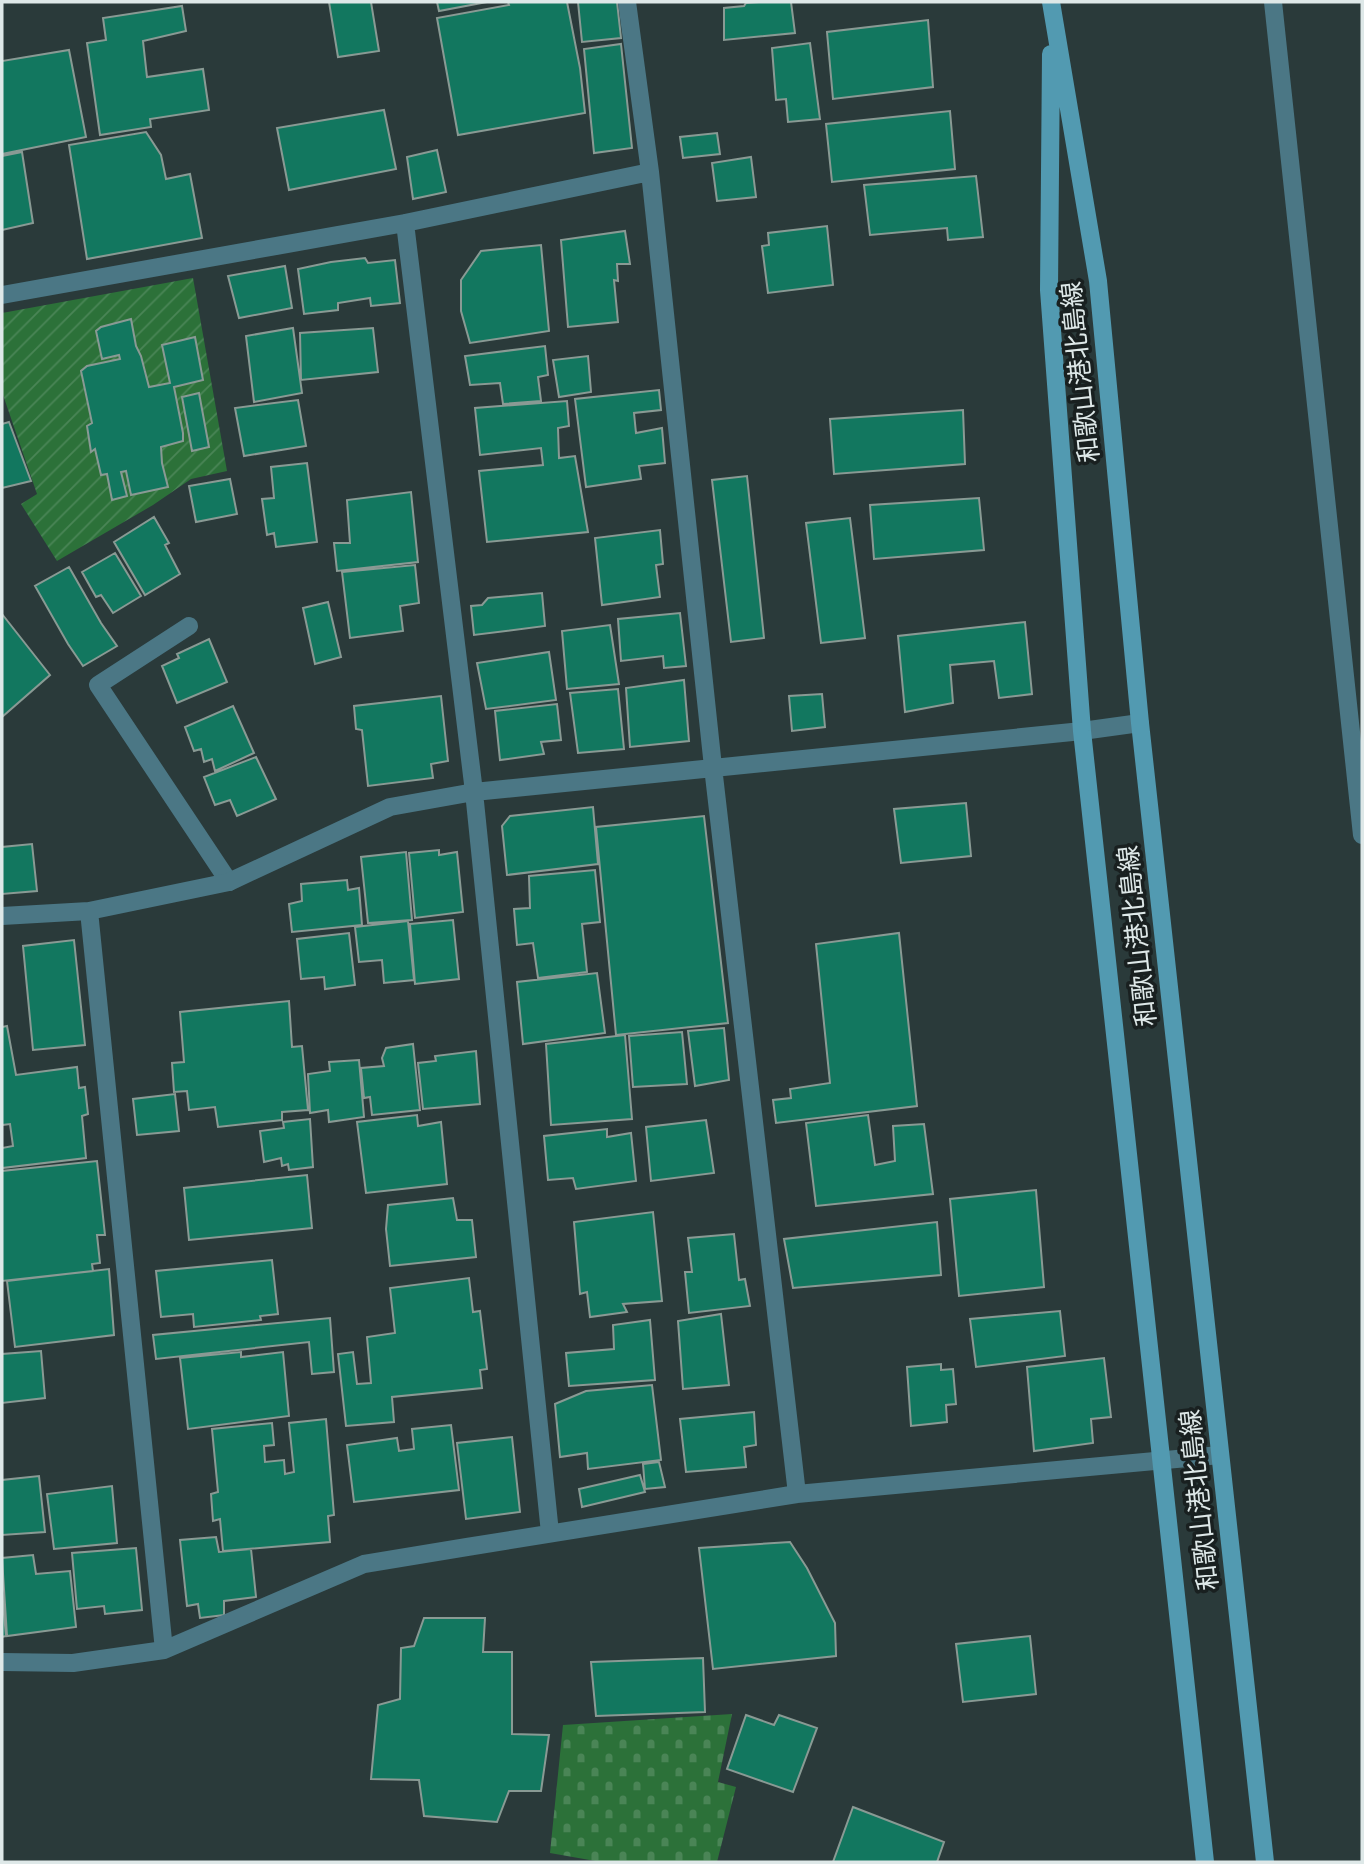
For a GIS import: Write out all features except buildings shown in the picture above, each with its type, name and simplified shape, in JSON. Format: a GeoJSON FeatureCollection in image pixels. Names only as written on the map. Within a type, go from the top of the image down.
{"type":"FeatureCollection","features":[{"type":"Feature","properties":{"kind":"main road","name":"和歌山港北島線"},"geometry":{"type":"LineString","coordinates":[[1051,4],[1098,281],[1140,723],[1265,1862]]}},
{"type":"Feature","properties":{"kind":"main road","name":"和歌山港北島線"},"geometry":{"type":"LineString","coordinates":[[1051,4],[1049,290],[1082,731],[1205,1862]]}},
{"type":"Feature","properties":{"kind":"street"},"geometry":{"type":"LineString","coordinates":[[627,2],[650,172],[713,767],[797,1494]]}},
{"type":"Feature","properties":{"kind":"street"},"geometry":{"type":"LineString","coordinates":[[1273,2],[1362,835]]}},
{"type":"Feature","properties":{"kind":"street"},"geometry":{"type":"LineString","coordinates":[[2,296],[405,223],[650,172]]}},
{"type":"Feature","properties":{"kind":"street"},"geometry":{"type":"LineString","coordinates":[[405,223],[474,792],[550,1533]]}},
{"type":"Feature","properties":{"kind":"street"},"geometry":{"type":"LineString","coordinates":[[189,626],[99,685],[229,882]]}},
{"type":"Feature","properties":{"kind":"street"},"geometry":{"type":"LineString","coordinates":[[2,916],[89,911],[229,882],[390,807],[474,792],[1140,723]]}},
{"type":"Feature","properties":{"kind":"street"},"geometry":{"type":"LineString","coordinates":[[89,911],[164,1650]]}},
{"type":"Feature","properties":{"kind":"street"},"geometry":{"type":"LineString","coordinates":[[2,1662],[73,1663],[164,1650],[364,1564],[797,1494],[1220,1455]]}},
{"type":"Feature","properties":{"kind":"green space"},"geometry":{"type":"Polygon","coordinates":[[[193,278],[227,471],[191,479],[153,505],[57,561],[21,504],[37,494],[2,392],[2,313],[193,278]]]}},
{"type":"Feature","properties":{"kind":"green space"},"geometry":{"type":"Polygon","coordinates":[[[732,1714],[718,1782],[736,1787],[717,1862],[601,1862],[550,1853],[563,1725],[732,1714]]]}}]}
